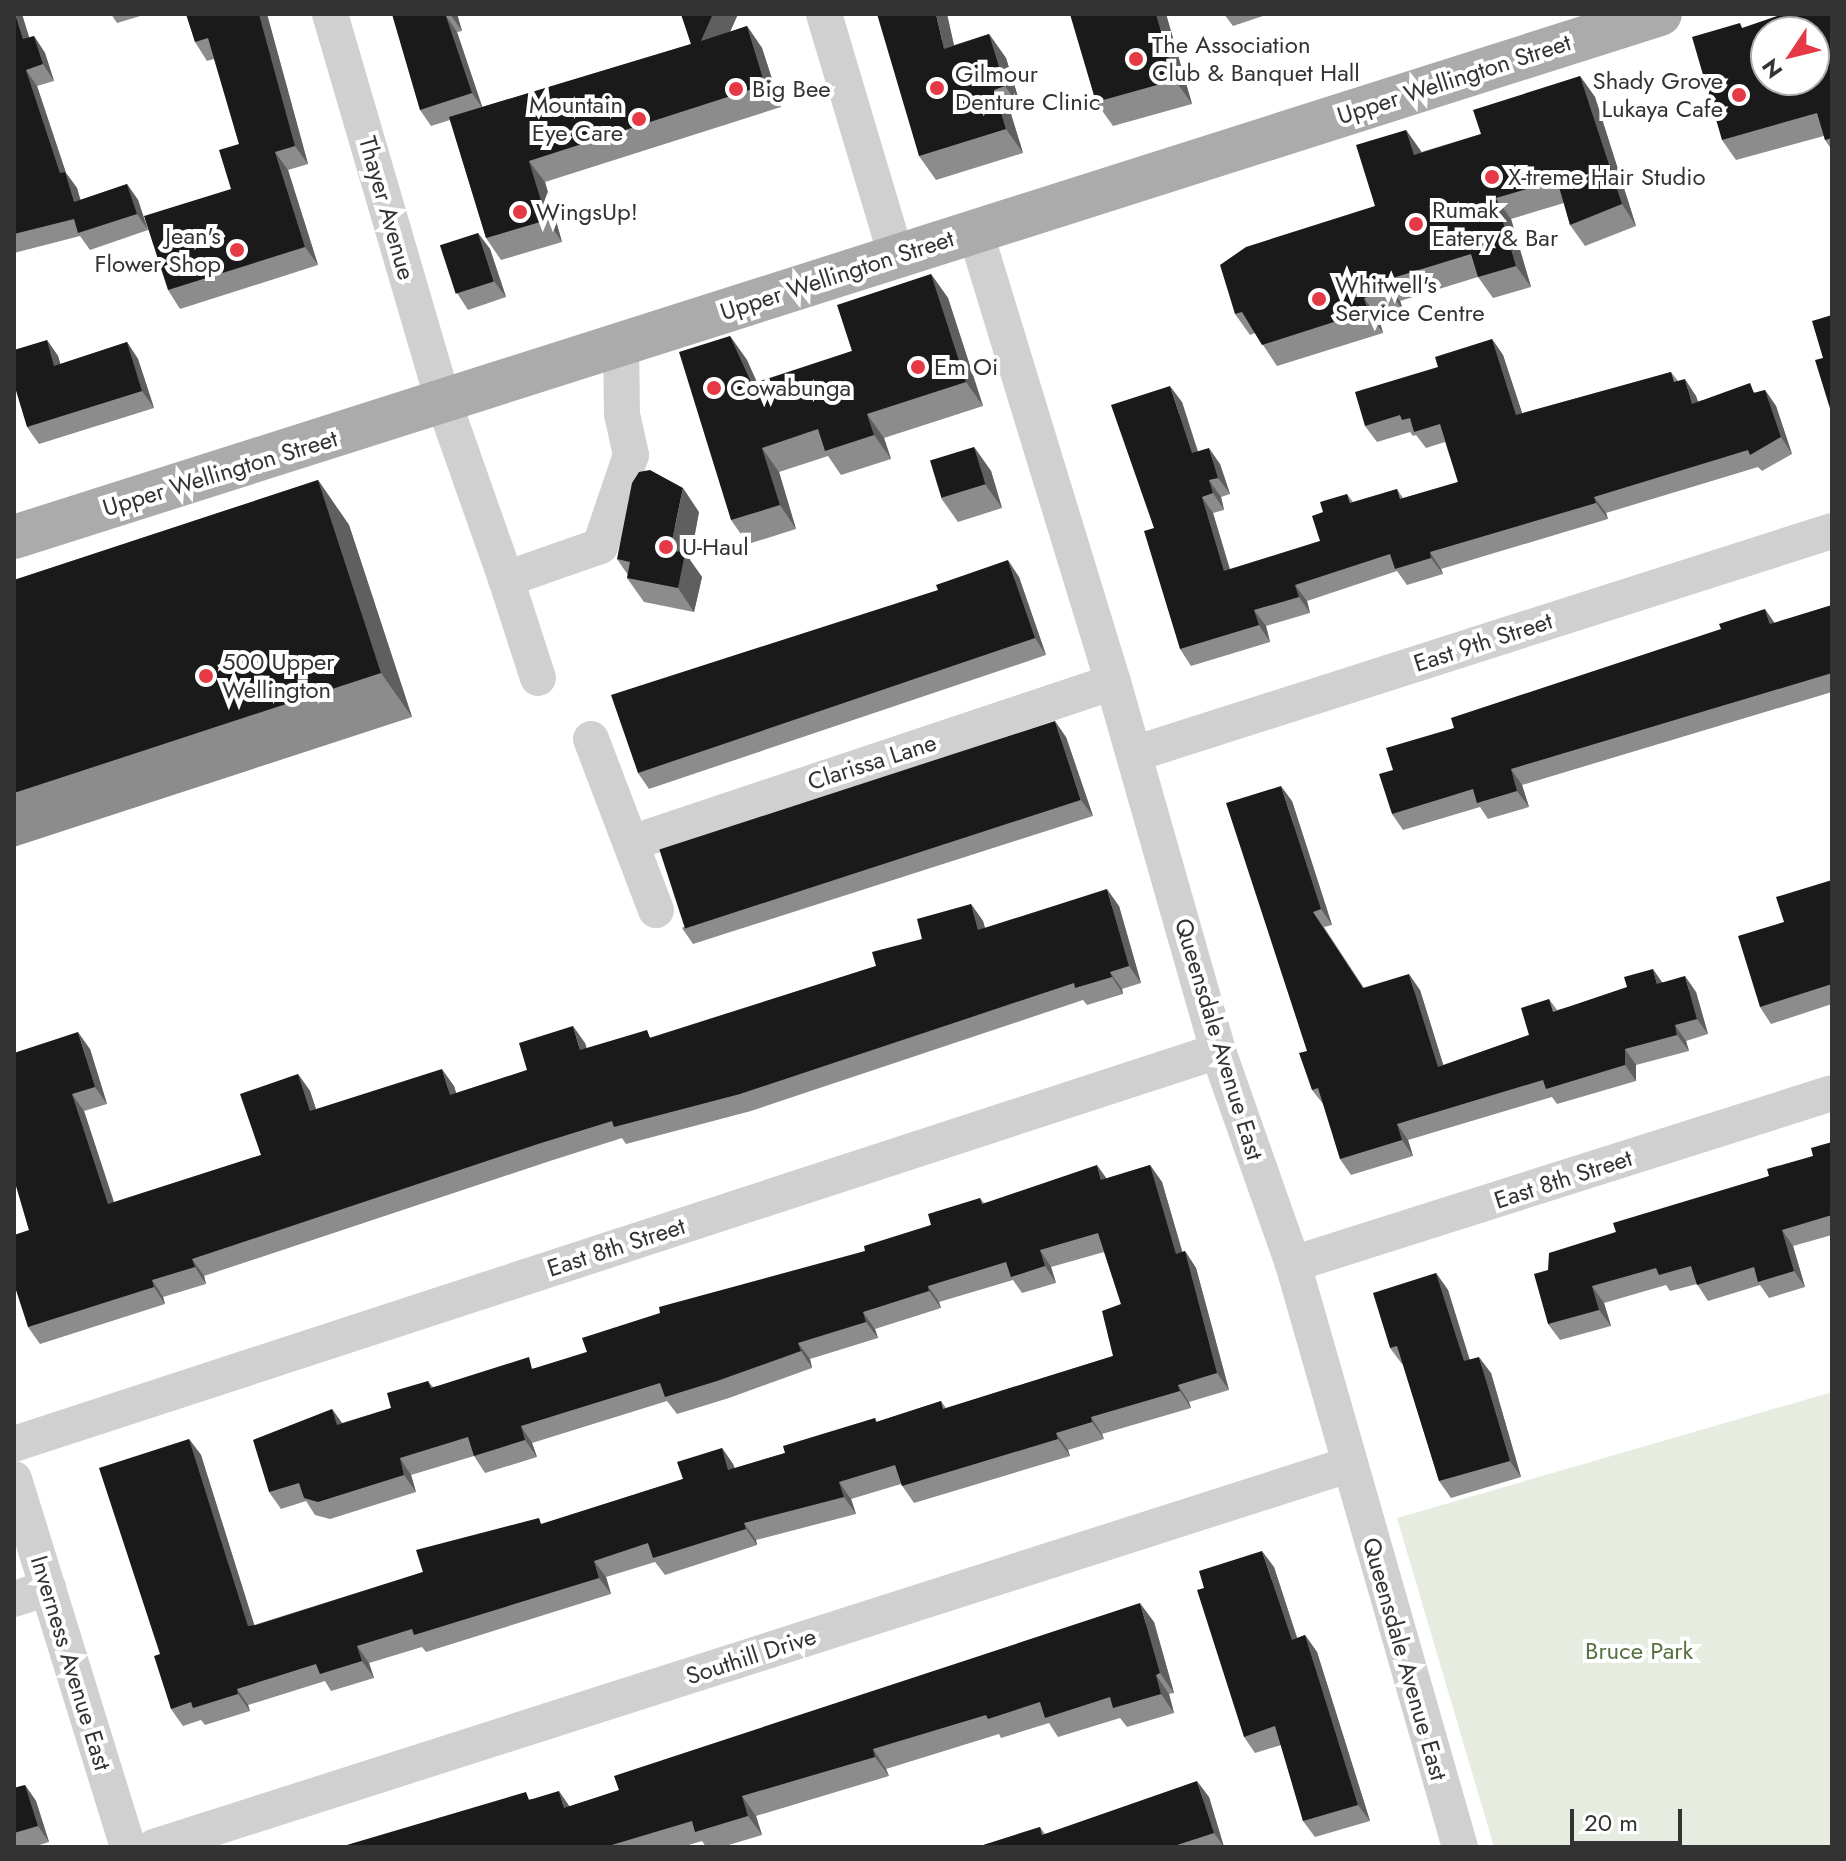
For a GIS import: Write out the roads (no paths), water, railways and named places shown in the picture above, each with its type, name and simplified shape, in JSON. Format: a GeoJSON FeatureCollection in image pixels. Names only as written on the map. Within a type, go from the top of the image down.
{"type":"FeatureCollection","features":[{"type":"Feature","properties":{"kind":"main road","name":"Upper Wellington Street"},"geometry":{"type":"LineString","coordinates":[[14,537],[444,403],[1660,14]]}},
{"type":"Feature","properties":{"kind":"street","name":"Thayer Avenue"},"geometry":{"type":"LineString","coordinates":[[330,14],[444,403],[538,678]]}},
{"type":"Feature","properties":{"kind":"street"},"geometry":{"type":"LineString","coordinates":[[824,14],[896,256]]}},
{"type":"Feature","properties":{"kind":"street","name":"Queensdale Avenue East"},"geometry":{"type":"LineString","coordinates":[[975,231],[1113,682],[1218,1051],[1293,1264],[1348,1465],[1460,1847]]}},
{"type":"Feature","properties":{"kind":"street"},"geometry":{"type":"LineString","coordinates":[[506,579],[600,546],[631,455],[622,414],[621,344]]}},
{"type":"Feature","properties":{"kind":"street","name":"East 9th Street"},"geometry":{"type":"LineString","coordinates":[[1134,754],[1832,531]]}},
{"type":"Feature","properties":{"kind":"street","name":"Clarissa Lane"},"geometry":{"type":"LineString","coordinates":[[631,843],[1113,682]]}},
{"type":"Feature","properties":{"kind":"street"},"geometry":{"type":"LineString","coordinates":[[591,739],[656,910]]}},
{"type":"Feature","properties":{"kind":"street","name":"East 8th Street"},"geometry":{"type":"LineString","coordinates":[[14,1444],[1218,1051]]}},
{"type":"Feature","properties":{"kind":"street","name":"East 8th Street"},"geometry":{"type":"LineString","coordinates":[[1293,1264],[1832,1093]]}},
{"type":"Feature","properties":{"kind":"street","name":"Southill Drive"},"geometry":{"type":"LineString","coordinates":[[154,1847],[1348,1465]]}},
{"type":"Feature","properties":{"kind":"street","name":"Inverness Avenue East"},"geometry":{"type":"LineString","coordinates":[[14,1479],[31,1594],[128,1847]]}},
{"type":"Feature","properties":{"kind":"place","name":"The Association Club & Banquet Hall"},"geometry":{"type":"Point","coordinates":[1136,59]}},
{"type":"Feature","properties":{"kind":"place","name":"Gilmour Denture Clinic"},"geometry":{"type":"Point","coordinates":[937,88]}},
{"type":"Feature","properties":{"kind":"place","name":"Big Bee"},"geometry":{"type":"Point","coordinates":[736,89]}},
{"type":"Feature","properties":{"kind":"place","name":"Shady Grove Lukaya Cafe"},"geometry":{"type":"Point","coordinates":[1739,95]}},
{"type":"Feature","properties":{"kind":"place","name":"Mountain Eye Care"},"geometry":{"type":"Point","coordinates":[639,119]}},
{"type":"Feature","properties":{"kind":"place","name":"X-treme Hair Studio"},"geometry":{"type":"Point","coordinates":[1492,177]}},
{"type":"Feature","properties":{"kind":"place","name":"WingsUp!"},"geometry":{"type":"Point","coordinates":[520,212]}},
{"type":"Feature","properties":{"kind":"place","name":"Rumak Eatery & Bar"},"geometry":{"type":"Point","coordinates":[1416,224]}},
{"type":"Feature","properties":{"kind":"place","name":"Jean's Flower Shop"},"geometry":{"type":"Point","coordinates":[237,250]}},
{"type":"Feature","properties":{"kind":"place","name":"Whitwell's Service Centre"},"geometry":{"type":"Point","coordinates":[1319,299]}},
{"type":"Feature","properties":{"kind":"place","name":"Em Oi"},"geometry":{"type":"Point","coordinates":[918,367]}},
{"type":"Feature","properties":{"kind":"place","name":"Cowabunga"},"geometry":{"type":"Point","coordinates":[714,388]}},
{"type":"Feature","properties":{"kind":"place","name":"U-Haul"},"geometry":{"type":"Point","coordinates":[666,547]}},
{"type":"Feature","properties":{"kind":"place","name":"500 Upper Wellington"},"geometry":{"type":"Point","coordinates":[206,676]}},
{"type":"Feature","properties":{"kind":"park label","name":"Bruce Park"},"geometry":{"type":"Point","coordinates":[1639,1651]}}]}
